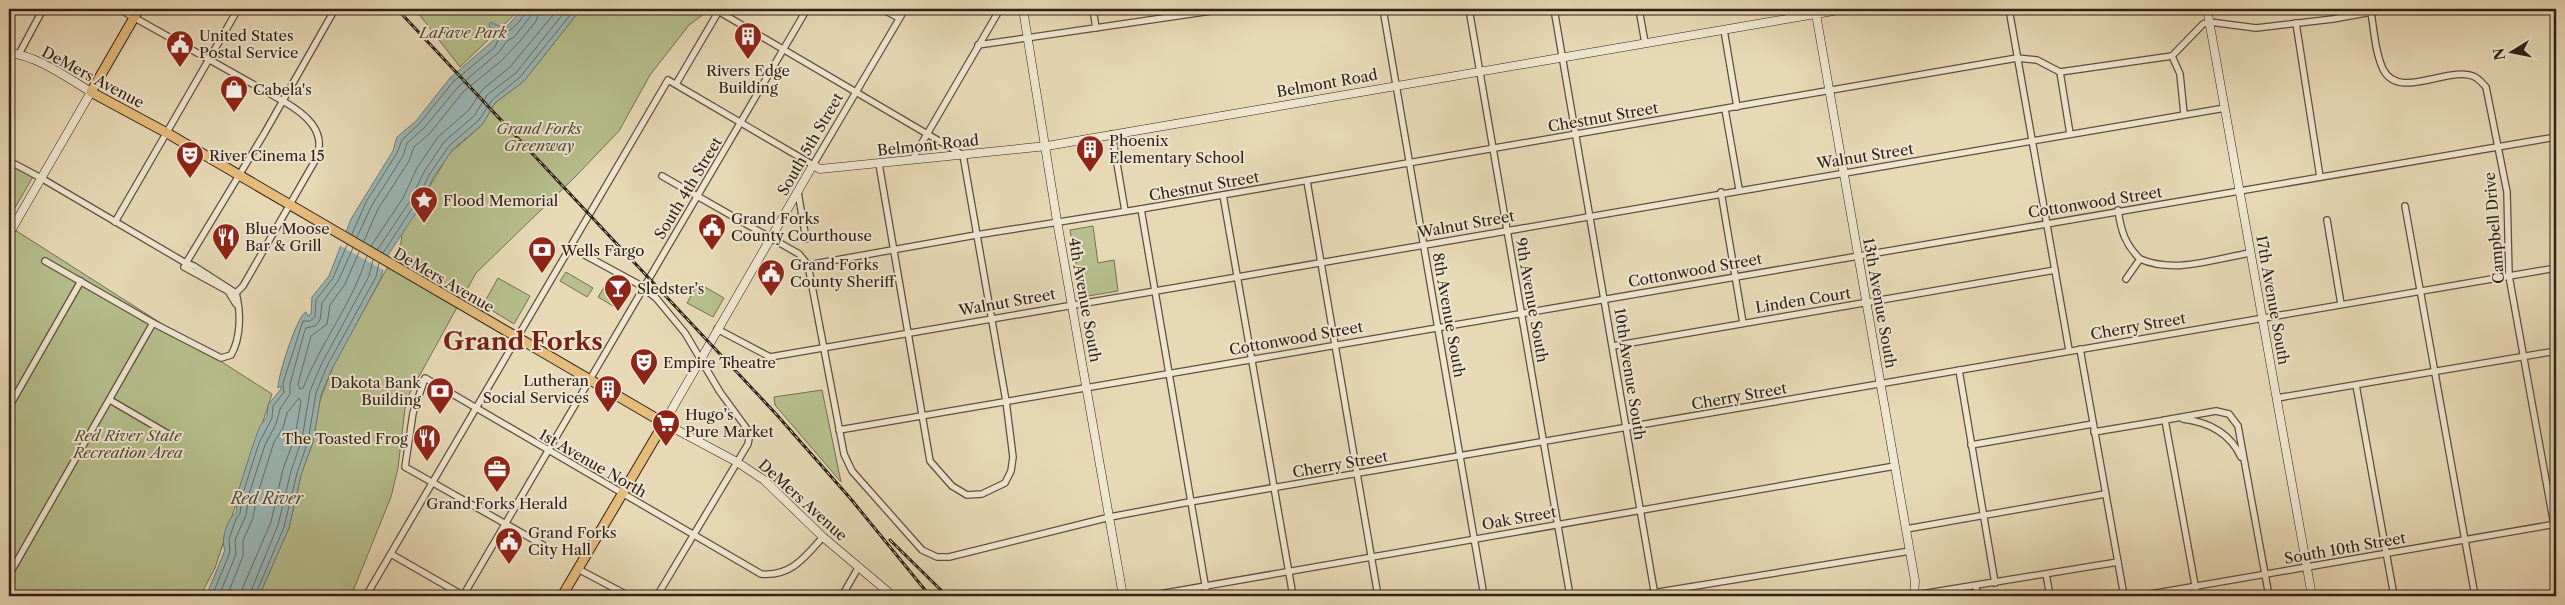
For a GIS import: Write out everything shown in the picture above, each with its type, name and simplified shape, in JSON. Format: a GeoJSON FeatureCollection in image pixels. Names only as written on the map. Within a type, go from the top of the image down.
{"type":"FeatureCollection","features":[{"type":"Feature","properties":{"kind":"main road"},"geometry":{"type":"LineString","coordinates":[[91,92],[139,9]]}},
{"type":"Feature","properties":{"kind":"main road","name":"DeMers Avenue"},"geometry":{"type":"LineString","coordinates":[[91,92],[167,133],[306,216],[664,423]]}},
{"type":"Feature","properties":{"kind":"main road"},"geometry":{"type":"LineString","coordinates":[[562,596],[664,423]]}},
{"type":"Feature","properties":{"kind":"street"},"geometry":{"type":"LineString","coordinates":[[19,54],[42,11],[35,9]]}},
{"type":"Feature","properties":{"kind":"street"},"geometry":{"type":"LineString","coordinates":[[119,9],[284,100],[310,119],[319,145],[316,159],[243,286],[236,293]]}},
{"type":"Feature","properties":{"kind":"street"},"geometry":{"type":"LineString","coordinates":[[115,222],[238,9]]}},
{"type":"Feature","properties":{"kind":"street"},"geometry":{"type":"LineString","coordinates":[[185,265],[284,100],[335,9]]}},
{"type":"Feature","properties":{"kind":"street","name":"South 4th Street"},"geometry":{"type":"LineString","coordinates":[[464,596],[808,9]]}},
{"type":"Feature","properties":{"kind":"street"},"geometry":{"type":"LineString","coordinates":[[882,9],[899,18]]}},
{"type":"Feature","properties":{"kind":"street","name":"South 5th Street"},"geometry":{"type":"LineString","coordinates":[[664,423],[905,9]]}},
{"type":"Feature","properties":{"kind":"street"},"geometry":{"type":"LineString","coordinates":[[912,160],[1000,9]]}},
{"type":"Feature","properties":{"kind":"street","name":"4th Avenue South"},"geometry":{"type":"LineString","coordinates":[[1023,9],[1057,221],[1124,596]]}},
{"type":"Feature","properties":{"kind":"street"},"geometry":{"type":"LineString","coordinates":[[1093,9],[1096,28]]}},
{"type":"Feature","properties":{"kind":"street"},"geometry":{"type":"LineString","coordinates":[[978,45],[1225,9]]}},
{"type":"Feature","properties":{"kind":"street","name":"8th Avenue South"},"geometry":{"type":"LineString","coordinates":[[1383,9],[1484,596]]}},
{"type":"Feature","properties":{"kind":"street","name":"9th Avenue South"},"geometry":{"type":"LineString","coordinates":[[1469,9],[1570,596]]}},
{"type":"Feature","properties":{"kind":"street","name":"10th Avenue South"},"geometry":{"type":"LineString","coordinates":[[1554,9],[1654,594]]}},
{"type":"Feature","properties":{"kind":"street"},"geometry":{"type":"LineString","coordinates":[[1639,9],[1645,43]]}},
{"type":"Feature","properties":{"kind":"street","name":"Belmont Road"},"geometry":{"type":"LineString","coordinates":[[813,165],[821,169],[1046,146],[1724,30],[1813,11],[1845,9]]}},
{"type":"Feature","properties":{"kind":"street"},"geometry":{"type":"LineString","coordinates":[[2009,9],[2070,350]]}},
{"type":"Feature","properties":{"kind":"street","name":"17th Avenue South"},"geometry":{"type":"LineString","coordinates":[[2207,9],[2312,596]]}},
{"type":"Feature","properties":{"kind":"street"},"geometry":{"type":"LineString","coordinates":[[2070,134],[2060,72],[2172,56],[2203,24],[2210,22],[2252,28],[2388,9]]}},
{"type":"Feature","properties":{"kind":"street"},"geometry":{"type":"LineString","coordinates":[[2553,9],[2556,28]]}},
{"type":"Feature","properties":{"kind":"street"},"geometry":{"type":"LineString","coordinates":[[676,84],[719,10],[783,50],[963,155],[1006,401],[1013,457],[1011,471],[1005,483],[982,494],[967,494],[952,486],[930,461],[879,164]]}},
{"type":"Feature","properties":{"kind":"street","name":"13th Avenue South"},"geometry":{"type":"LineString","coordinates":[[1813,11],[1910,551],[1916,588],[1914,596]]}},
{"type":"Feature","properties":{"kind":"street","name":"Campbell Drive"},"geometry":{"type":"LineString","coordinates":[[2371,12],[2380,60],[2384,71],[2390,78],[2400,82],[2411,82],[2459,74],[2474,76],[2486,87],[2507,192],[2510,276],[2556,536]]}},
{"type":"Feature","properties":{"kind":"street"},"geometry":{"type":"LineString","coordinates":[[2296,23],[2320,177]]}},
{"type":"Feature","properties":{"kind":"street"},"geometry":{"type":"LineString","coordinates":[[1724,30],[1737,106]]}},
{"type":"Feature","properties":{"kind":"street","name":"DeMers Avenue"},"geometry":{"type":"LineString","coordinates":[[9,53],[19,54],[91,92]]}},
{"type":"Feature","properties":{"kind":"street"},"geometry":{"type":"LineString","coordinates":[[2172,56],[2180,74],[2184,114]]}},
{"type":"Feature","properties":{"kind":"street","name":"Chestnut Street"},"geometry":{"type":"LineString","coordinates":[[808,265],[976,234],[1125,212],[2017,58],[2037,60],[2060,72]]}},
{"type":"Feature","properties":{"kind":"street"},"geometry":{"type":"LineString","coordinates":[[366,596],[668,80],[813,165]]}},
{"type":"Feature","properties":{"kind":"street"},"geometry":{"type":"LineString","coordinates":[[9,234],[91,92]]}},
{"type":"Feature","properties":{"kind":"street","name":"Walnut Street"},"geometry":{"type":"LineString","coordinates":[[717,329],[770,357],[1721,192],[2225,108]]}},
{"type":"Feature","properties":{"kind":"street"},"geometry":{"type":"LineString","coordinates":[[1725,109],[1740,189]]}},
{"type":"Feature","properties":{"kind":"street"},"geometry":{"type":"LineString","coordinates":[[1112,134],[1125,212]]}},
{"type":"Feature","properties":{"kind":"street","name":"Cottonwood Street"},"geometry":{"type":"LineString","coordinates":[[839,430],[2047,222],[2556,137]]}},
{"type":"Feature","properties":{"kind":"street"},"geometry":{"type":"LineString","coordinates":[[9,161],[41,178],[228,291],[239,308]]}},
{"type":"Feature","properties":{"kind":"street"},"geometry":{"type":"LineString","coordinates":[[662,176],[799,254],[808,265],[839,430]]}},
{"type":"Feature","properties":{"kind":"street"},"geometry":{"type":"LineString","coordinates":[[1307,181],[1378,596]]}},
{"type":"Feature","properties":{"kind":"street"},"geometry":{"type":"LineString","coordinates":[[798,192],[806,239]]}},
{"type":"Feature","properties":{"kind":"street"},"geometry":{"type":"LineString","coordinates":[[1721,192],[1743,323]]}},
{"type":"Feature","properties":{"kind":"street"},"geometry":{"type":"LineString","coordinates":[[1223,195],[1253,358],[1293,596]]}},
{"type":"Feature","properties":{"kind":"street"},"geometry":{"type":"LineString","coordinates":[[2405,206],[2475,596]]}},
{"type":"Feature","properties":{"kind":"street"},"geometry":{"type":"LineString","coordinates":[[1141,209],[1207,596]]}},
{"type":"Feature","properties":{"kind":"street"},"geometry":{"type":"LineString","coordinates":[[2118,210],[2121,229],[2128,246],[2140,259],[2154,265],[2174,266],[2250,253]]}},
{"type":"Feature","properties":{"kind":"street"},"geometry":{"type":"LineString","coordinates":[[2327,220],[2341,304]]}},
{"type":"Feature","properties":{"kind":"street"},"geometry":{"type":"LineString","coordinates":[[570,246],[644,288],[673,318],[701,357],[720,392],[750,433],[748,444],[657,596]]}},
{"type":"Feature","properties":{"kind":"street"},"geometry":{"type":"LineString","coordinates":[[2126,279],[2140,259]]}},
{"type":"Feature","properties":{"kind":"street"},"geometry":{"type":"LineString","coordinates":[[45,261],[153,324],[215,356],[227,357],[234,350],[238,331],[239,308],[236,293],[194,266],[185,265]]}},
{"type":"Feature","properties":{"kind":"street","name":"Cherry Street"},"geometry":{"type":"LineString","coordinates":[[839,430],[844,454],[852,471],[922,550],[937,557],[949,557],[1110,517],[1191,502],[1543,441],[1627,429],[2070,350],[2556,268]]}},
{"type":"Feature","properties":{"kind":"street","name":"Linden Court"},"geometry":{"type":"LineString","coordinates":[[1613,346],[2056,270]]}},
{"type":"Feature","properties":{"kind":"street"},"geometry":{"type":"LineString","coordinates":[[9,407],[81,281]]}},
{"type":"Feature","properties":{"kind":"street"},"geometry":{"type":"LineString","coordinates":[[9,575],[153,324]]}},
{"type":"Feature","properties":{"kind":"street"},"geometry":{"type":"LineString","coordinates":[[2080,349],[2124,596]]}},
{"type":"Feature","properties":{"kind":"street"},"geometry":{"type":"LineString","coordinates":[[2277,398],[2556,351]]}},
{"type":"Feature","properties":{"kind":"street"},"geometry":{"type":"LineString","coordinates":[[1959,370],[1995,583]]}},
{"type":"Feature","properties":{"kind":"street","name":"1st Avenue North"},"geometry":{"type":"LineString","coordinates":[[433,481],[406,467],[413,413],[425,378],[761,574],[774,576],[797,565],[823,537]]}},
{"type":"Feature","properties":{"kind":"street"},"geometry":{"type":"LineString","coordinates":[[2356,385],[2394,596]]}},
{"type":"Feature","properties":{"kind":"street"},"geometry":{"type":"LineString","coordinates":[[110,400],[175,438]]}},
{"type":"Feature","properties":{"kind":"street"},"geometry":{"type":"LineString","coordinates":[[2094,432],[2216,411],[2229,414],[2238,426],[2269,596]]}},
{"type":"Feature","properties":{"kind":"street"},"geometry":{"type":"LineString","coordinates":[[2165,420],[2181,418],[2200,421],[2214,427],[2237,448],[2245,467]]}},
{"type":"Feature","properties":{"kind":"street"},"geometry":{"type":"LineString","coordinates":[[2165,420],[2197,596]]}},
{"type":"Feature","properties":{"kind":"street","name":"DeMers Avenue"},"geometry":{"type":"LineString","coordinates":[[664,423],[737,462],[764,480],[823,537],[892,596]]}},
{"type":"Feature","properties":{"kind":"street"},"geometry":{"type":"LineString","coordinates":[[1971,445],[2093,424]]}},
{"type":"Feature","properties":{"kind":"street","name":"Oak Street"},"geometry":{"type":"LineString","coordinates":[[1148,596],[1895,466]]}},
{"type":"Feature","properties":{"kind":"street"},"geometry":{"type":"LineString","coordinates":[[433,481],[543,545]]}},
{"type":"Feature","properties":{"kind":"street"},"geometry":{"type":"LineString","coordinates":[[1906,529],[2105,494]]}},
{"type":"Feature","properties":{"kind":"street","name":"South 10th Street"},"geometry":{"type":"LineString","coordinates":[[2139,596],[2555,525]]}},
{"type":"Feature","properties":{"kind":"street"},"geometry":{"type":"LineString","coordinates":[[1634,596],[1910,551]]}},
{"type":"Feature","properties":{"kind":"street"},"geometry":{"type":"LineString","coordinates":[[391,554],[464,596]]}},
{"type":"Feature","properties":{"kind":"street"},"geometry":{"type":"LineString","coordinates":[[1914,596],[2118,562]]}},
{"type":"Feature","properties":{"kind":"street"},"geometry":{"type":"LineString","coordinates":[[842,596],[858,568]]}},
{"type":"Feature","properties":{"kind":"street"},"geometry":{"type":"LineString","coordinates":[[578,569],[629,596]]}},
{"type":"Feature","properties":{"kind":"street"},"geometry":{"type":"LineString","coordinates":[[2046,574],[2050,596]]}},
{"type":"Feature","properties":{"kind":"street"},"geometry":{"type":"LineString","coordinates":[[1976,586],[1977,596]]}},
{"type":"Feature","properties":{"kind":"green space","name":"LaFave Park"},"geometry":{"type":"Polygon","coordinates":[[[415,9],[520,9],[460,67],[415,9]]]}},
{"type":"Feature","properties":{"kind":"green space","name":"Grand Forks Greenway"},"geometry":{"type":"Polygon","coordinates":[[[581,9],[711,9],[689,25],[650,75],[619,131],[575,177],[476,273],[406,400],[398,468],[391,497],[351,596],[259,596],[289,528],[301,475],[313,442],[320,400],[334,364],[401,243],[402,233],[449,154],[482,125],[495,103],[524,81],[581,9]]]}},
{"type":"Feature","properties":{"kind":"green space"},"geometry":{"type":"Polygon","coordinates":[[[9,162],[34,175],[9,218],[9,162]]]}},
{"type":"Feature","properties":{"kind":"green space"},"geometry":{"type":"Polygon","coordinates":[[[1093,226],[1098,263],[1114,260],[1118,291],[1082,297],[1070,230],[1093,226]]]}},
{"type":"Feature","properties":{"kind":"green space","name":"Red River State Recreation Area"},"geometry":{"type":"Polygon","coordinates":[[[15,230],[272,394],[215,568],[200,596],[9,596],[9,242],[15,230]]]}},
{"type":"Feature","properties":{"kind":"green space"},"geometry":{"type":"Polygon","coordinates":[[[566,272],[593,288],[587,297],[560,281],[566,272]]]}},
{"type":"Feature","properties":{"kind":"green space"},"geometry":{"type":"Polygon","coordinates":[[[498,278],[530,296],[514,324],[483,305],[498,278]]]}},
{"type":"Feature","properties":{"kind":"green space"},"geometry":{"type":"Polygon","coordinates":[[[610,278],[624,286],[613,306],[598,297],[610,278]]]}},
{"type":"Feature","properties":{"kind":"green space"},"geometry":{"type":"Polygon","coordinates":[[[698,283],[724,298],[713,317],[687,303],[698,283]]]}},
{"type":"Feature","properties":{"kind":"green space"},"geometry":{"type":"Polygon","coordinates":[[[822,390],[841,482],[775,405],[774,397],[822,390]]]}},
{"type":"Feature","properties":{"kind":"water","name":"Red River"},"geometry":{"type":"Polygon","coordinates":[[[522,9],[581,9],[524,81],[495,103],[482,125],[453,149],[433,178],[420,207],[386,258],[381,278],[332,369],[321,395],[313,442],[301,475],[289,528],[259,596],[206,596],[225,550],[223,541],[230,519],[236,513],[238,492],[254,442],[260,426],[267,417],[268,405],[281,389],[281,386],[278,388],[279,382],[293,335],[302,316],[306,312],[308,316],[311,314],[312,297],[329,276],[351,219],[393,151],[397,137],[416,121],[450,78],[495,39],[489,24],[491,22],[505,29],[522,9]]]}},
{"type":"Feature","properties":{"kind":"pier"},"geometry":{"type":"Polygon","coordinates":[[[344,232],[389,257],[385,271],[339,245],[344,232]]]}},
{"type":"Feature","properties":{"kind":"railway"},"geometry":{"type":"LineString","coordinates":[[397,9],[776,414],[850,498],[930,596]]}},
{"type":"Feature","properties":{"kind":"railway"},"geometry":{"type":"LineString","coordinates":[[890,540],[947,596]]}},
{"type":"Feature","properties":{"kind":"place","name":"Rivers Edge Building"},"geometry":{"type":"Point","coordinates":[748,60]}},
{"type":"Feature","properties":{"kind":"place","name":"United States Postal Service"},"geometry":{"type":"Point","coordinates":[180,68]}},
{"type":"Feature","properties":{"kind":"place","name":"Cabela's"},"geometry":{"type":"Point","coordinates":[234,113]}},
{"type":"Feature","properties":{"kind":"place","name":"Phoenix Elementary School"},"geometry":{"type":"Point","coordinates":[1090,173]}},
{"type":"Feature","properties":{"kind":"place","name":"River Cinema 15"},"geometry":{"type":"Point","coordinates":[190,179]}},
{"type":"Feature","properties":{"kind":"place","name":"Flood Memorial"},"geometry":{"type":"Point","coordinates":[424,224]}},
{"type":"Feature","properties":{"kind":"place","name":"Grand Forks County Courthouse"},"geometry":{"type":"Point","coordinates":[712,251]}},
{"type":"Feature","properties":{"kind":"place","name":"Blue Moose Bar & Grill"},"geometry":{"type":"Point","coordinates":[226,261]}},
{"type":"Feature","properties":{"kind":"place","name":"Wells Fargo"},"geometry":{"type":"Point","coordinates":[542,274]}},
{"type":"Feature","properties":{"kind":"place","name":"Grand Forks County Sheriff"},"geometry":{"type":"Point","coordinates":[771,297]}},
{"type":"Feature","properties":{"kind":"place","name":"Sledster’s"},"geometry":{"type":"Point","coordinates":[618,312]}},
{"type":"Feature","properties":{"kind":"place","name":"Empire Theatre"},"geometry":{"type":"Point","coordinates":[644,386]}},
{"type":"Feature","properties":{"kind":"place","name":"Lutheran Social Services"},"geometry":{"type":"Point","coordinates":[608,413]}},
{"type":"Feature","properties":{"kind":"place","name":"Dakota Bank Building"},"geometry":{"type":"Point","coordinates":[440,415]}},
{"type":"Feature","properties":{"kind":"place","name":"Hugo’s Pure Market"},"geometry":{"type":"Point","coordinates":[666,447]}},
{"type":"Feature","properties":{"kind":"place","name":"The Toasted Frog"},"geometry":{"type":"Point","coordinates":[427,462]}},
{"type":"Feature","properties":{"kind":"place","name":"Grand Forks Herald"},"geometry":{"type":"Point","coordinates":[497,493]}},
{"type":"Feature","properties":{"kind":"place","name":"Grand Forks City Hall"},"geometry":{"type":"Point","coordinates":[509,565]}},
{"type":"Feature","properties":{"kind":"district","name":"Grand Forks"},"geometry":{"type":"Point","coordinates":[523,341]}}]}
